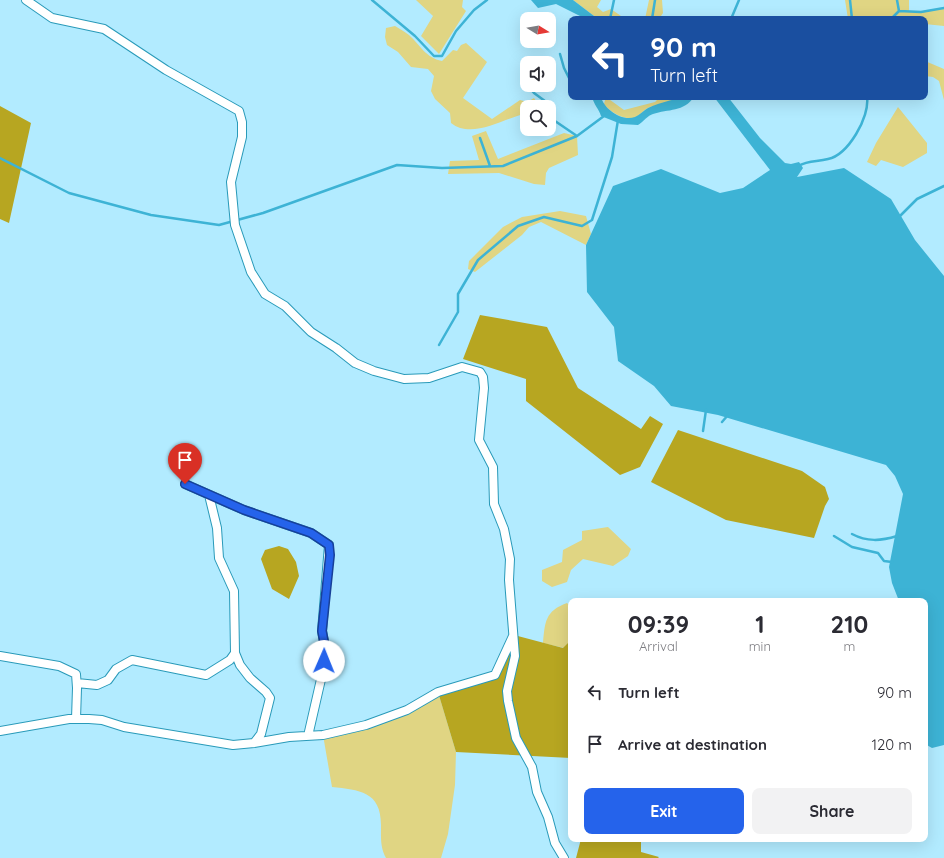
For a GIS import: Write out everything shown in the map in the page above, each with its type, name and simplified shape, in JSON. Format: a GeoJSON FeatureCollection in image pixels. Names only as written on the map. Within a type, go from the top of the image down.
{"type":"FeatureCollection","features":[{"type":"Feature","properties":{"kind":"street"},"geometry":{"type":"LineString","coordinates":[[26,0],[52,18],[104,29],[166,70],[239,112],[242,122],[242,137],[230,182],[235,225],[246,258],[258,285],[265,294],[285,306],[311,332],[336,348],[355,363],[393,377],[404,379],[429,378],[462,367],[480,372],[483,378],[484,388],[479,440],[493,467],[494,504],[504,529],[510,559],[509,580],[515,656],[507,691],[516,738],[532,767],[537,792],[548,817],[555,843],[564,858]]}},
{"type":"Feature","properties":{"kind":"street"},"geometry":{"type":"LineString","coordinates":[[185,484],[209,495],[311,533],[329,545],[330,555],[322,631],[325,647],[322,675],[308,736]]}},
{"type":"Feature","properties":{"kind":"street"},"geometry":{"type":"LineString","coordinates":[[209,495],[217,528],[219,558],[234,591],[236,653],[247,673],[270,698],[261,734],[254,743]]}},
{"type":"Feature","properties":{"kind":"street"},"geometry":{"type":"LineString","coordinates":[[0,731],[76,719],[102,720],[124,727],[233,745],[289,737],[323,735],[366,725],[407,710],[438,692],[495,675],[514,635]]}},
{"type":"Feature","properties":{"kind":"street"},"geometry":{"type":"LineString","coordinates":[[77,683],[97,685],[108,680],[116,669],[132,660],[206,675],[230,660],[236,653]]}},
{"type":"Feature","properties":{"kind":"street"},"geometry":{"type":"LineString","coordinates":[[0,656],[59,666],[76,674],[76,719]]}},
{"type":"Feature","properties":{"kind":"shaded area"},"geometry":{"type":"Polygon","coordinates":[[[416,0],[463,0],[462,7],[466,11],[439,54],[421,36],[433,16],[416,0]]]}},
{"type":"Feature","properties":{"kind":"shaded area"},"geometry":{"type":"Polygon","coordinates":[[[573,0],[601,0],[597,7],[603,12],[611,9],[621,16],[594,16],[573,0]]]}},
{"type":"Feature","properties":{"kind":"shaded area"},"geometry":{"type":"Polygon","coordinates":[[[649,0],[662,0],[663,13],[661,16],[646,16],[649,0]]]}},
{"type":"Feature","properties":{"kind":"shaded area"},"geometry":{"type":"Polygon","coordinates":[[[845,0],[909,0],[909,11],[921,12],[944,8],[944,26],[928,24],[928,16],[848,16],[845,0]]]}},
{"type":"Feature","properties":{"kind":"shaded area"},"geometry":{"type":"Polygon","coordinates":[[[395,26],[409,35],[427,54],[442,61],[453,50],[457,51],[461,45],[466,43],[487,62],[463,98],[492,119],[520,100],[520,115],[478,129],[459,128],[451,123],[450,113],[435,99],[431,91],[434,76],[428,69],[411,67],[398,52],[387,45],[385,37],[386,28],[395,26]]]}},
{"type":"Feature","properties":{"kind":"shaded area"},"geometry":{"type":"Polygon","coordinates":[[[928,62],[944,69],[944,100],[939,81],[933,77],[928,76],[928,62]]]}},
{"type":"Feature","properties":{"kind":"shaded area"},"geometry":{"type":"Polygon","coordinates":[[[605,100],[610,100],[624,110],[655,102],[657,100],[674,100],[650,107],[634,118],[621,117],[604,104],[605,100]]]}},
{"type":"Feature","properties":{"kind":"shaded area"},"geometry":{"type":"Polygon","coordinates":[[[0,106],[31,123],[9,223],[0,219],[0,106]]]}},
{"type":"Feature","properties":{"kind":"shaded area"},"geometry":{"type":"Polygon","coordinates":[[[898,107],[927,143],[927,153],[903,167],[881,160],[876,166],[867,162],[876,143],[898,107]]]}},
{"type":"Feature","properties":{"kind":"shaded area"},"geometry":{"type":"Polygon","coordinates":[[[486,131],[498,159],[564,133],[577,136],[578,155],[549,168],[546,173],[545,185],[534,184],[499,173],[448,174],[450,161],[479,160],[472,136],[486,131]]]}},
{"type":"Feature","properties":{"kind":"shaded area"},"geometry":{"type":"Polygon","coordinates":[[[560,211],[586,216],[591,234],[586,245],[541,222],[529,227],[522,235],[475,272],[468,269],[469,261],[503,227],[522,217],[560,211]]]}},
{"type":"Feature","properties":{"kind":"shaded area"},"geometry":{"type":"Polygon","coordinates":[[[480,315],[547,327],[578,388],[641,429],[650,416],[663,424],[640,467],[620,475],[526,401],[526,379],[463,359],[480,315]]]}},
{"type":"Feature","properties":{"kind":"shaded area"},"geometry":{"type":"Polygon","coordinates":[[[678,430],[802,471],[825,487],[829,499],[825,506],[814,538],[726,520],[651,482],[678,430]]]}},
{"type":"Feature","properties":{"kind":"shaded area"},"geometry":{"type":"Polygon","coordinates":[[[608,527],[631,549],[628,556],[613,566],[583,559],[571,570],[567,582],[552,587],[542,581],[542,570],[562,562],[563,550],[582,540],[582,531],[608,527]]]}},
{"type":"Feature","properties":{"kind":"shaded area"},"geometry":{"type":"Polygon","coordinates":[[[279,546],[288,549],[296,562],[299,576],[289,599],[272,589],[261,559],[265,550],[279,546]]]}},
{"type":"Feature","properties":{"kind":"shaded area"},"geometry":{"type":"Polygon","coordinates":[[[567,603],[568,604],[568,643],[564,648],[543,643],[544,629],[548,618],[554,610],[567,603]]]}},
{"type":"Feature","properties":{"kind":"shaded area"},"geometry":{"type":"Polygon","coordinates":[[[514,635],[563,648],[568,643],[568,758],[456,752],[438,692],[495,675],[514,635]]]}},
{"type":"Feature","properties":{"kind":"shaded area"},"geometry":{"type":"Polygon","coordinates":[[[438,692],[456,752],[455,785],[448,834],[441,858],[386,858],[382,846],[380,814],[377,805],[367,794],[351,789],[332,787],[323,735],[366,725],[438,692]]]}},
{"type":"Feature","properties":{"kind":"shaded area"},"geometry":{"type":"Polygon","coordinates":[[[580,842],[641,842],[641,852],[659,857],[658,858],[576,858],[580,842]]]}},
{"type":"Feature","properties":{"kind":"water"},"geometry":{"type":"Polygon","coordinates":[[[531,0],[573,0],[594,16],[580,16],[556,4],[538,8],[531,0]]]}},
{"type":"Feature","properties":{"kind":"water"},"geometry":{"type":"Polygon","coordinates":[[[593,100],[602,100],[606,106],[614,113],[625,118],[630,118],[635,117],[648,108],[659,104],[673,100],[692,100],[681,108],[651,115],[638,125],[621,124],[601,116],[593,100]]]}},
{"type":"Feature","properties":{"kind":"water"},"geometry":{"type":"Polygon","coordinates":[[[716,100],[730,100],[760,138],[785,163],[791,164],[799,162],[803,168],[797,177],[844,168],[891,199],[915,240],[944,276],[944,745],[932,748],[928,746],[928,598],[898,598],[892,583],[889,567],[903,494],[895,476],[886,465],[718,415],[671,406],[654,386],[618,361],[614,327],[587,292],[586,245],[613,186],[661,169],[720,193],[743,188],[770,170],[716,100]]]}},
{"type":"Feature","properties":{"kind":"waterway"},"geometry":{"type":"LineString","coordinates":[[372,0],[415,36],[434,56],[442,56],[456,31],[474,10],[487,0]]}},
{"type":"Feature","properties":{"kind":"waterway"},"geometry":{"type":"LineString","coordinates":[[611,16],[614,0]]}},
{"type":"Feature","properties":{"kind":"waterway"},"geometry":{"type":"LineString","coordinates":[[652,16],[655,0]]}},
{"type":"Feature","properties":{"kind":"waterway"},"geometry":{"type":"LineString","coordinates":[[732,16],[739,0]]}},
{"type":"Feature","properties":{"kind":"waterway"},"geometry":{"type":"LineString","coordinates":[[850,0],[852,16]]}},
{"type":"Feature","properties":{"kind":"waterway"},"geometry":{"type":"LineString","coordinates":[[897,0],[899,11]]}},
{"type":"Feature","properties":{"kind":"waterway"},"geometry":{"type":"LineString","coordinates":[[894,16],[899,11],[921,12],[944,8]]}},
{"type":"Feature","properties":{"kind":"waterway"},"geometry":{"type":"LineString","coordinates":[[560,54],[568,76]]}},
{"type":"Feature","properties":{"kind":"waterway"},"geometry":{"type":"LineString","coordinates":[[533,92],[549,104],[555,121],[577,136]]}},
{"type":"Feature","properties":{"kind":"waterway"},"geometry":{"type":"LineString","coordinates":[[798,166],[809,162],[828,159],[836,156],[843,150],[850,143],[861,124],[865,115],[867,100]]}},
{"type":"Feature","properties":{"kind":"waterway"},"geometry":{"type":"LineString","coordinates":[[0,158],[69,193],[151,215],[219,225],[263,213],[397,165],[442,168],[503,166],[577,136],[604,116]]}},
{"type":"Feature","properties":{"kind":"waterway"},"geometry":{"type":"LineString","coordinates":[[439,345],[458,312],[458,294],[478,260],[518,226],[544,217],[582,226],[592,220],[612,157],[618,120]]}},
{"type":"Feature","properties":{"kind":"waterway"},"geometry":{"type":"LineString","coordinates":[[480,138],[490,166]]}},
{"type":"Feature","properties":{"kind":"waterway"},"geometry":{"type":"LineString","coordinates":[[899,217],[917,199],[944,186]]}},
{"type":"Feature","properties":{"kind":"waterway"},"geometry":{"type":"LineString","coordinates":[[703,431],[706,410]]}},
{"type":"Feature","properties":{"kind":"waterway"},"geometry":{"type":"LineString","coordinates":[[722,422],[728,415]]}},
{"type":"Feature","properties":{"kind":"waterway"},"geometry":{"type":"LineString","coordinates":[[852,534],[858,537],[874,540],[897,536]]}},
{"type":"Feature","properties":{"kind":"waterway"},"geometry":{"type":"LineString","coordinates":[[834,536],[852,547],[878,553],[884,561],[892,562]]}},
{"type":"Feature","properties":{"kind":"route"},"geometry":{"type":"LineString","coordinates":[[185,484],[244,510],[311,533],[329,545],[330,555],[322,631],[325,647],[324,661]]}}]}
